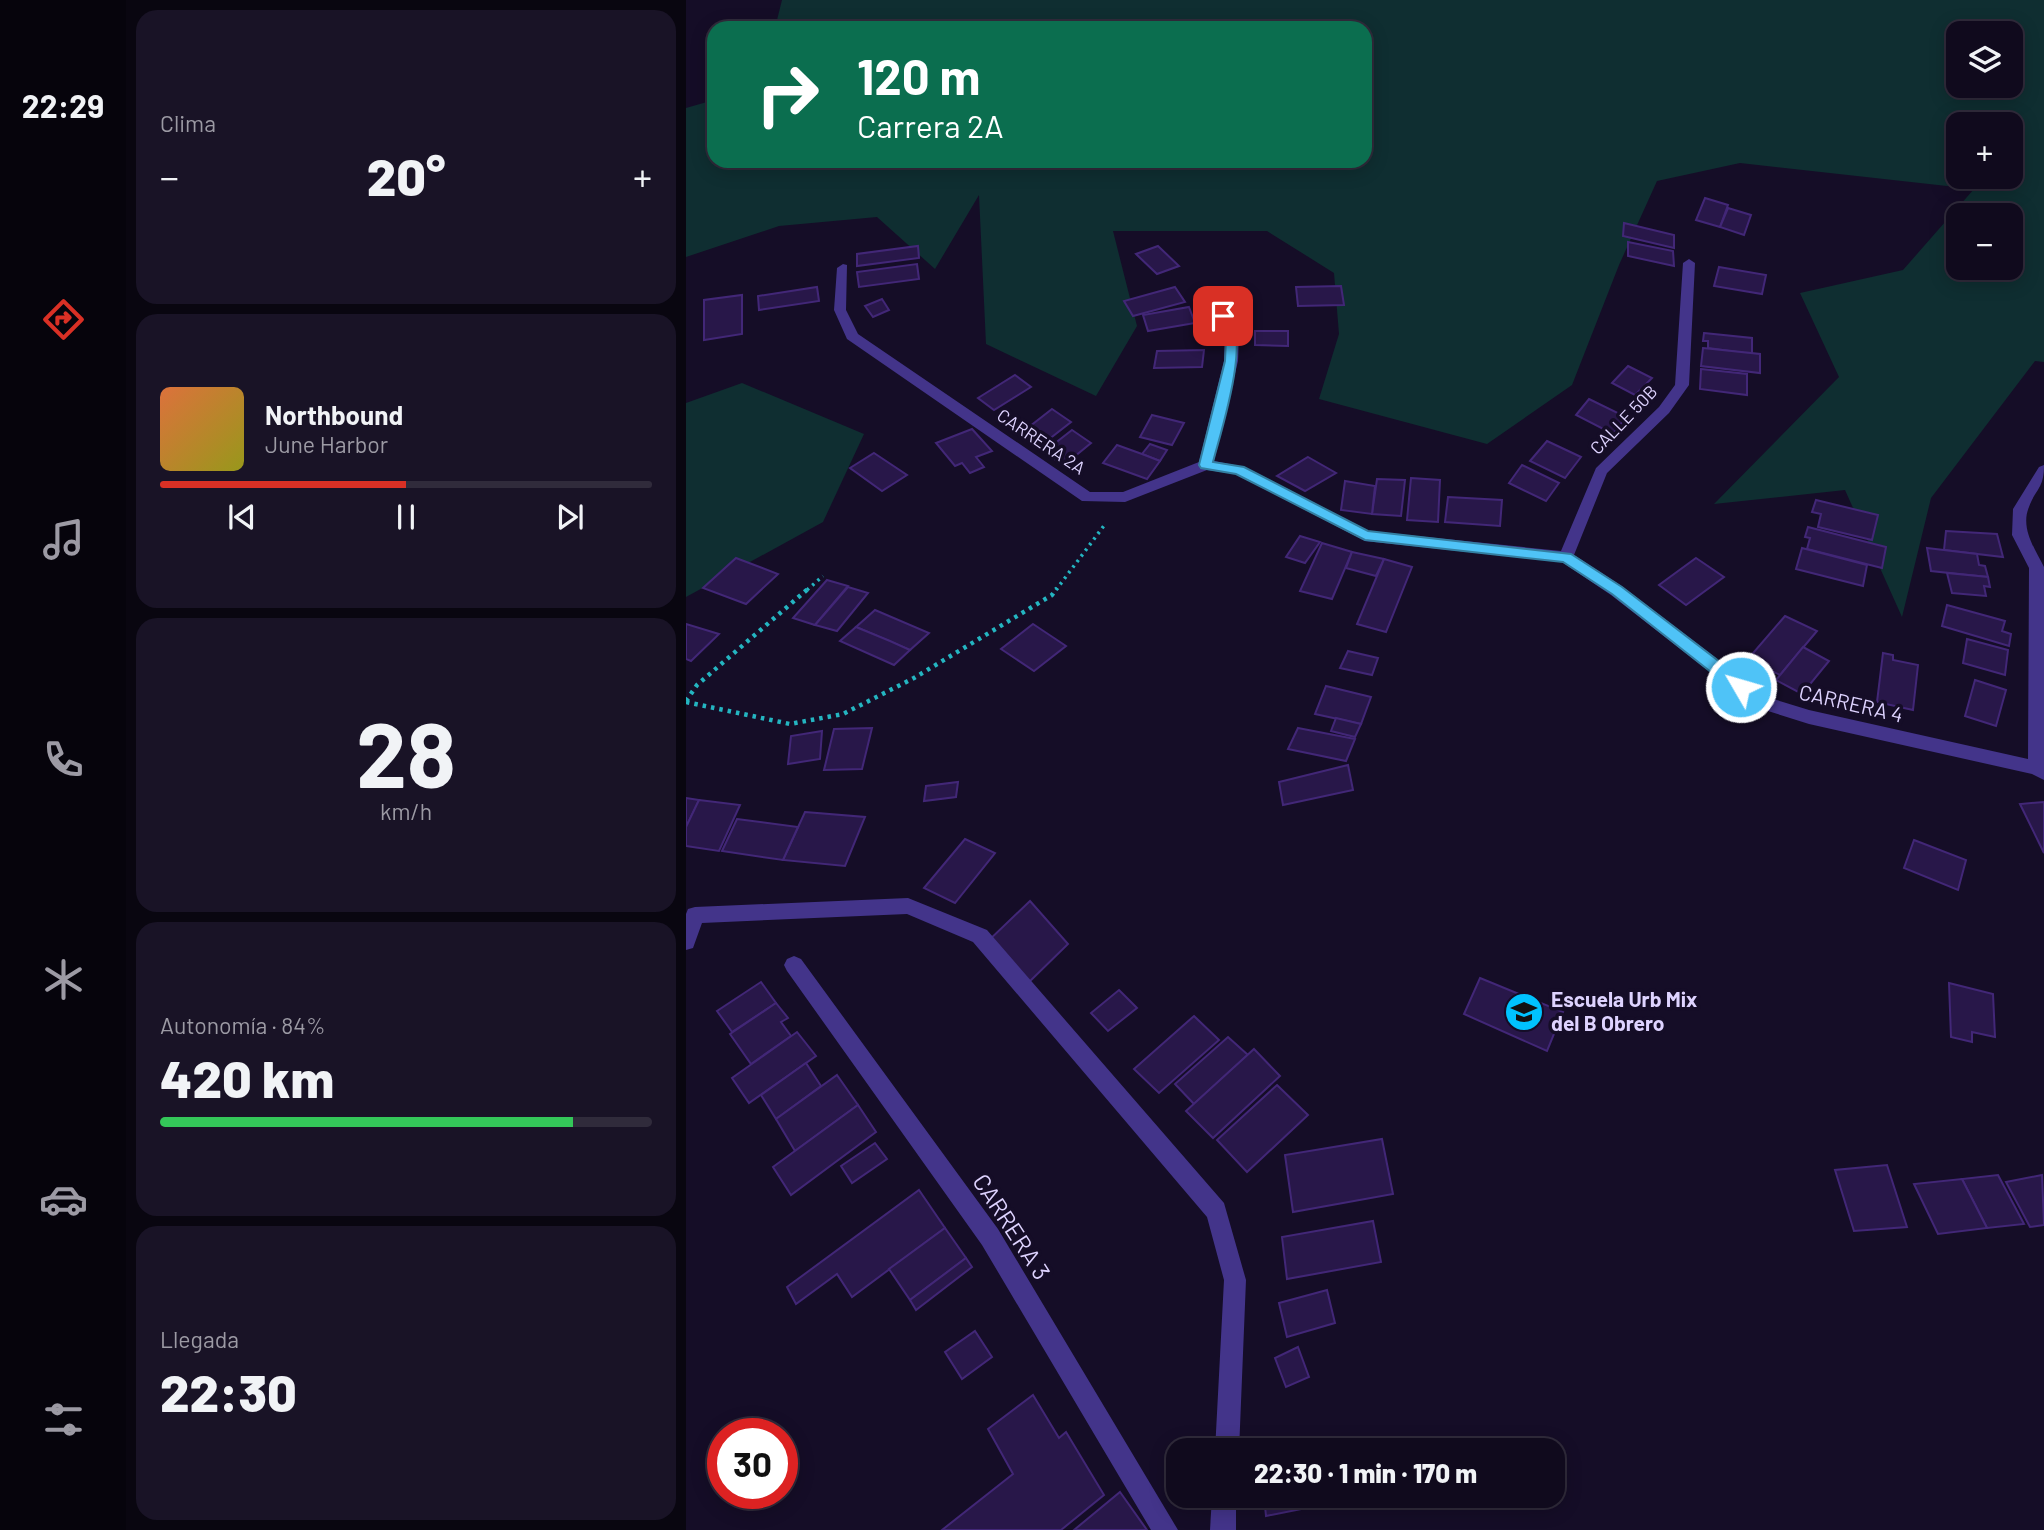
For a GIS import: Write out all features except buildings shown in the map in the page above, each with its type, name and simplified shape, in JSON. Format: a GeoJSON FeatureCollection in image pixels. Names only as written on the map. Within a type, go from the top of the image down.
{"type":"FeatureCollection","features":[{"type":"Feature","properties":{"kind":"street","name":"CALLE 50B"},"geometry":{"type":"LineString","coordinates":[[1566,557],[1601,471],[1664,410],[1682,385],[1689,263]]}},
{"type":"Feature","properties":{"kind":"street","name":"CARRERA 2A"},"geometry":{"type":"LineString","coordinates":[[843,268],[840,310],[852,336],[1087,497],[1125,497],[1206,465]]}},
{"type":"Feature","properties":{"kind":"street"},"geometry":{"type":"LineString","coordinates":[[1206,465],[1231,361],[1232,337],[1213,295]]}},
{"type":"Feature","properties":{"kind":"street","name":"CARRERA 4"},"geometry":{"type":"LineString","coordinates":[[1206,465],[1239,470],[1365,536],[1566,557],[1617,591],[1762,702],[1809,717],[2040,770]]}},
{"type":"Feature","properties":{"kind":"street"},"geometry":{"type":"LineString","coordinates":[[2040,770],[2038,578],[2037,568],[2020,535],[2020,509],[2044,470]]}},
{"type":"Feature","properties":{"kind":"street"},"geometry":{"type":"LineString","coordinates":[[686,942],[695,915],[908,906],[980,936],[1216,1211],[1235,1280],[1228,1438]]}},
{"type":"Feature","properties":{"kind":"street","name":"CARRERA 3"},"geometry":{"type":"LineString","coordinates":[[794,965],[990,1237],[1165,1530]]}},
{"type":"Feature","properties":{"kind":"street"},"geometry":{"type":"LineString","coordinates":[[1223,1530],[1224,1508]]}},
{"type":"Feature","properties":{"kind":"path"},"geometry":{"type":"LineString","coordinates":[[823,576],[697,685],[686,702],[790,724],[843,715],[914,678],[1052,595],[1125,497]]}},
{"type":"Feature","properties":{"kind":"green space"},"geometry":{"type":"Polygon","coordinates":[[[782,0],[2044,0],[2044,362],[2035,361],[1931,498],[1902,617],[1845,490],[1714,504],[1839,377],[1800,293],[1903,270],[1946,221],[1946,280],[2023,280],[2023,203],[1962,203],[1974,189],[2023,189],[2023,112],[1946,112],[1946,186],[1740,163],[1657,181],[1619,265],[1572,385],[1487,444],[1319,399],[1339,334],[1334,273],[1267,231],[1113,231],[1137,326],[1096,396],[986,344],[979,195],[935,269],[877,217],[779,226],[686,257],[686,108],[707,102],[707,168],[1372,168],[1372,21],[777,21],[782,0]]]}},
{"type":"Feature","properties":{"kind":"green space"},"geometry":{"type":"Polygon","coordinates":[[[742,383],[864,434],[823,522],[686,597],[686,403],[742,383]]]}},
{"type":"Feature","properties":{"kind":"place","name":"Escuela Urb Mix del B Obrero"},"geometry":{"type":"Point","coordinates":[1524,1012]}},
{"type":"Feature","properties":{"kind":"route"},"geometry":{"type":"LineString","coordinates":[[1223,316],[1232,337],[1231,361],[1206,465],[1239,470],[1365,536],[1566,557],[1617,591],[1741,687]]}}]}
